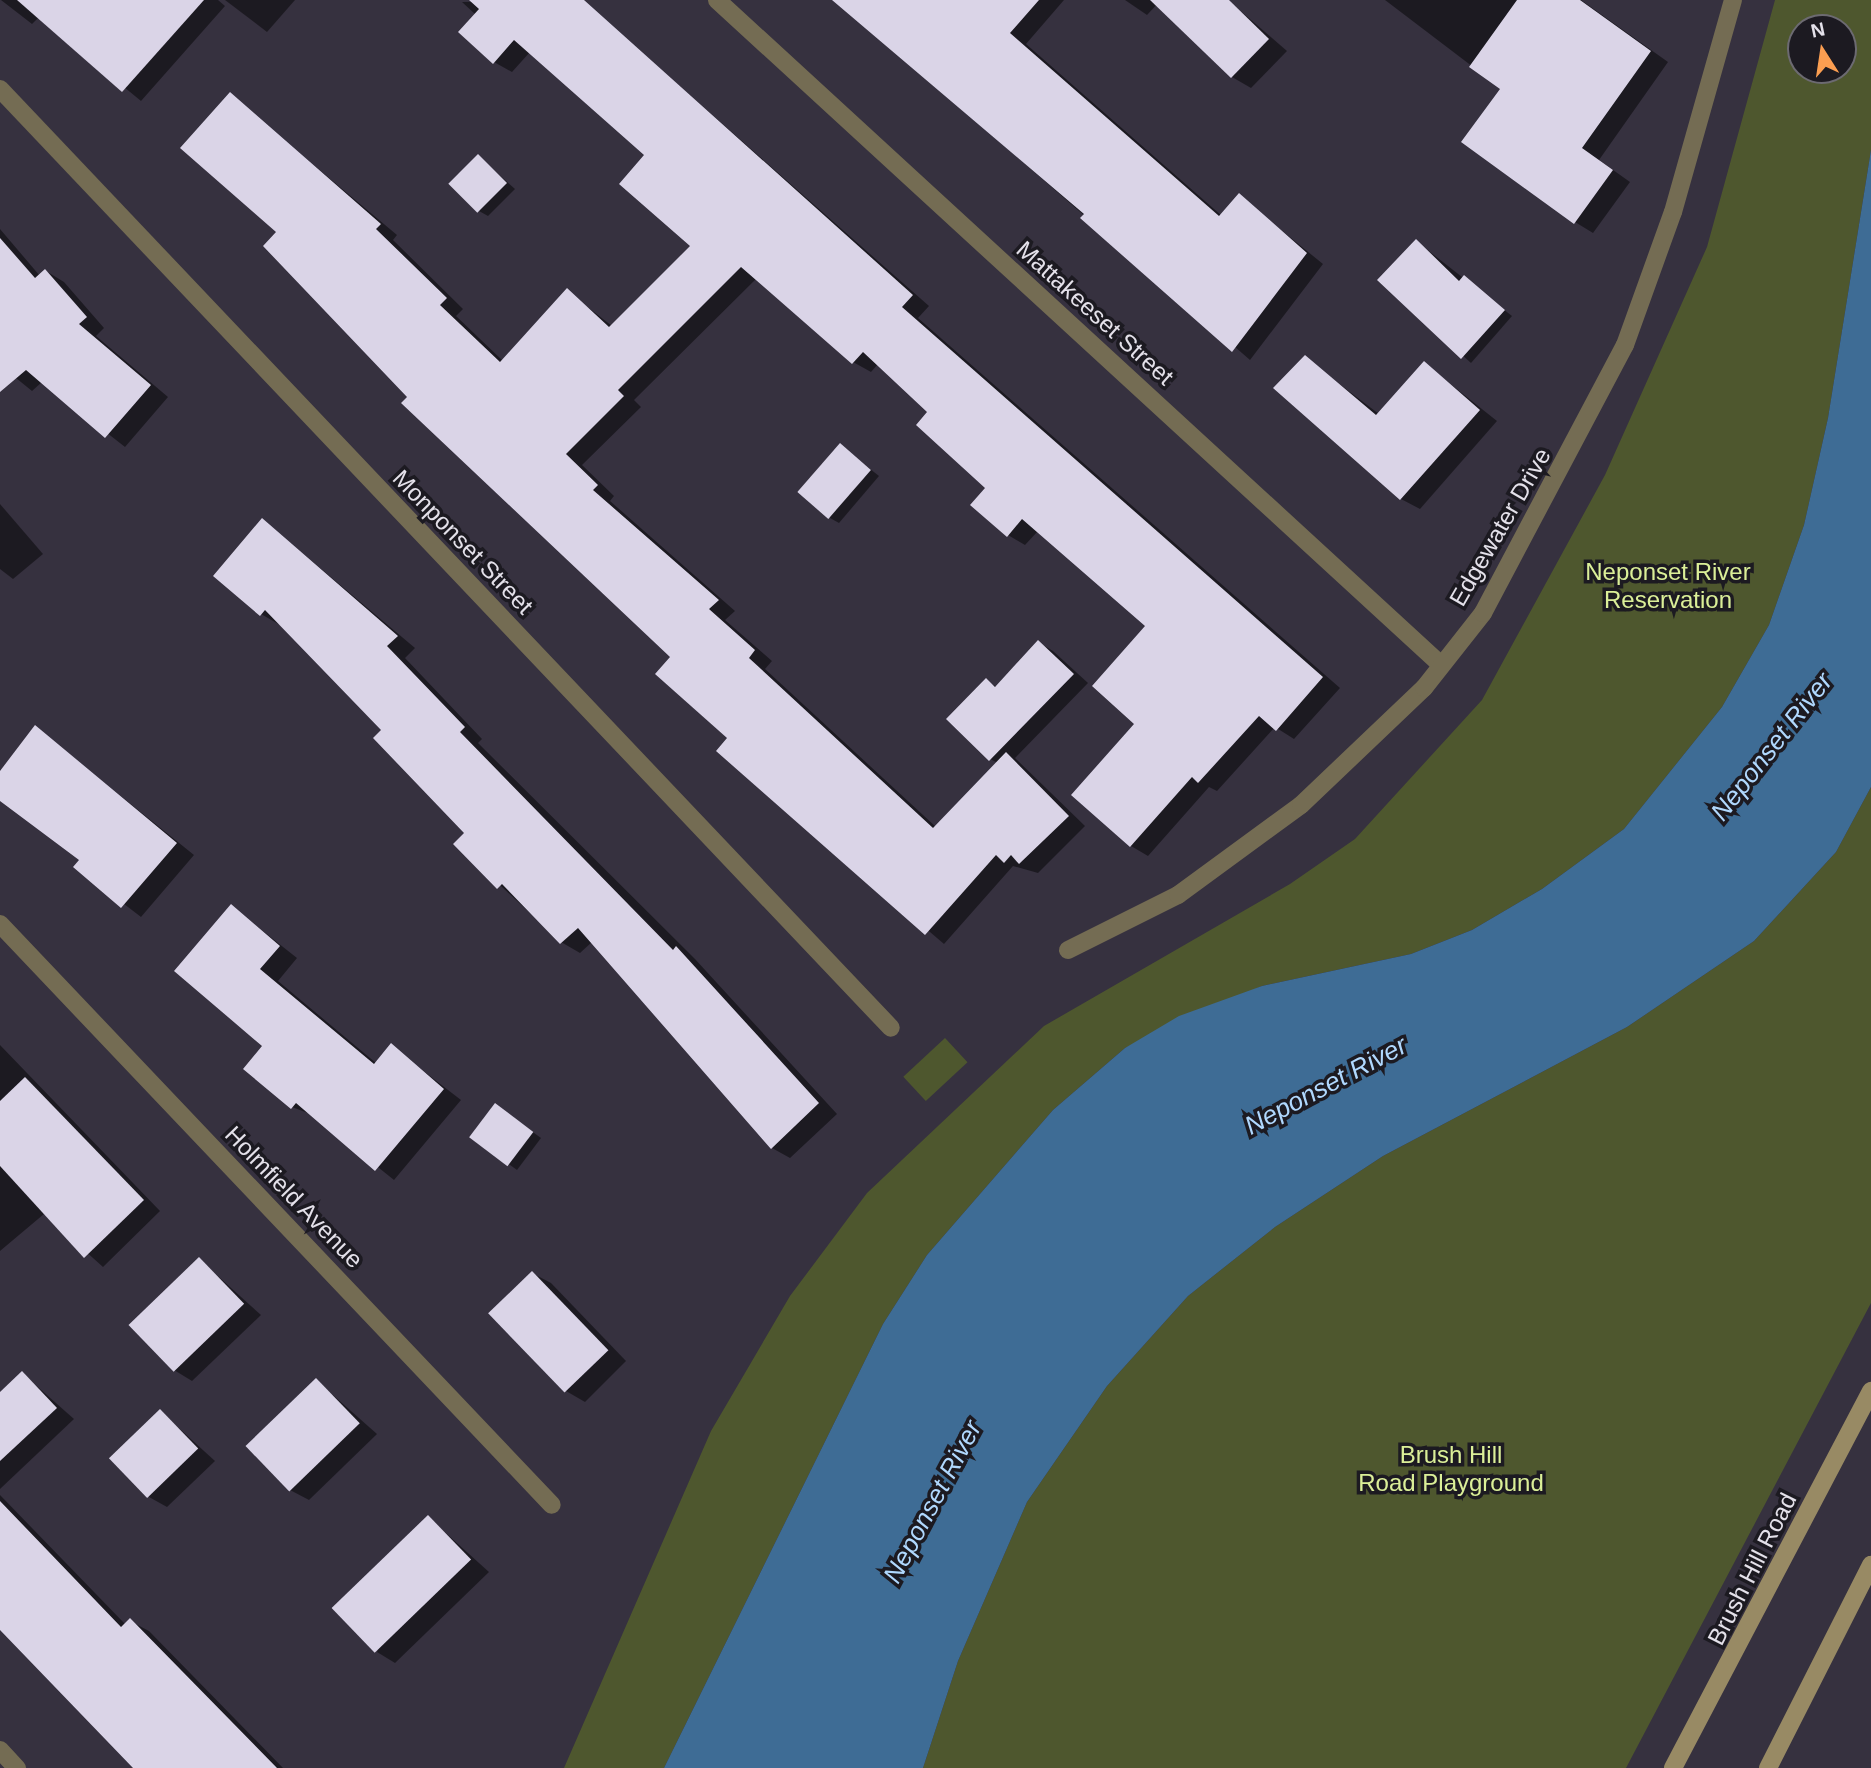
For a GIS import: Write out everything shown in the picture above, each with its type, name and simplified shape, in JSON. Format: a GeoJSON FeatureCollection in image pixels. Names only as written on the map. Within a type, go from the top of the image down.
{"type":"FeatureCollection","features":[{"type":"Feature","properties":{"kind":"main road","name":"Brush Hill Road"},"geometry":{"type":"LineString","coordinates":[[1673,1768],[1871,1391]]}},
{"type":"Feature","properties":{"kind":"main road"},"geometry":{"type":"LineString","coordinates":[[1768,1768],[1871,1565]]}},
{"type":"Feature","properties":{"kind":"street","name":"Mattakeeset Street"},"geometry":{"type":"LineString","coordinates":[[717,0],[1439,663]]}},
{"type":"Feature","properties":{"kind":"street","name":"Edgewater Drive"},"geometry":{"type":"LineString","coordinates":[[1068,950],[1178,895],[1261,836],[1339,770],[1424,688],[1439,663],[1483,613],[1625,345],[1673,212],[1733,0]]}},
{"type":"Feature","properties":{"kind":"street","name":"Monponset Street"},"geometry":{"type":"LineString","coordinates":[[0,89],[891,1028]]}},
{"type":"Feature","properties":{"kind":"street","name":"Holmfield Avenue"},"geometry":{"type":"LineString","coordinates":[[0,924],[552,1505]]}},
{"type":"Feature","properties":{"kind":"street"},"geometry":{"type":"LineString","coordinates":[[0,1750],[17,1768]]}},
{"type":"Feature","properties":{"kind":"green space","name":"Neponset River Reservation"},"geometry":{"type":"Polygon","coordinates":[[[1775,0],[1871,0],[1871,150],[1828,418],[1804,525],[1769,625],[1722,707],[1624,829],[1542,889],[1472,930],[1411,954],[1262,986],[1125,1048],[1053,1110],[927,1255],[883,1324],[664,1768],[564,1768],[711,1431],[790,1296],[867,1193],[1044,1026],[1290,884],[1355,839],[1482,700],[1605,475],[1707,247],[1775,0]]]}},
{"type":"Feature","properties":{"kind":"green space","name":"Brush Hill Road Playground"},"geometry":{"type":"Polygon","coordinates":[[[1871,787],[1871,1303],[1626,1768],[923,1768],[958,1661],[1027,1502],[1107,1386],[1188,1296],[1275,1227],[1383,1156],[1627,1027],[1754,941],[1836,852],[1871,787]]]}},
{"type":"Feature","properties":{"kind":"green space"},"geometry":{"type":"Polygon","coordinates":[[[945,1038],[968,1062],[926,1101],[903,1077],[945,1038]]]}},
{"type":"Feature","properties":{"kind":"water","name":"Neponset River"},"geometry":{"type":"Polygon","coordinates":[[[1871,150],[1871,787],[1836,852],[1754,941],[1627,1027],[1383,1156],[1275,1227],[1188,1296],[1107,1386],[1027,1502],[958,1661],[923,1768],[664,1768],[883,1324],[927,1255],[1053,1110],[1125,1048],[1179,1016],[1262,986],[1411,954],[1472,930],[1542,889],[1624,829],[1722,707],[1769,625],[1804,525],[1828,418],[1871,150]]]}},
{"type":"Feature","properties":{"kind":"building"},"geometry":{"type":"Polygon","coordinates":[[[17,0],[204,0],[122,92],[17,0]]]}},
{"type":"Feature","properties":{"kind":"building"},"geometry":{"type":"Polygon","coordinates":[[[469,0],[584,0],[913,295],[902,307],[1323,677],[1276,731],[1259,716],[1198,783],[1192,777],[1130,847],[1071,795],[1134,724],[1092,686],[1145,626],[1022,519],[1007,537],[970,505],[985,488],[916,425],[927,412],[863,352],[852,364],[741,267],[618,390],[624,396],[566,454],[598,485],[593,490],[719,600],[709,609],[755,650],[749,658],[933,828],[1006,752],[1069,816],[1019,864],[1011,855],[1004,863],[996,855],[925,935],[716,751],[727,738],[655,674],[670,657],[401,403],[407,397],[263,246],[276,232],[180,148],[230,92],[381,224],[376,229],[447,298],[440,305],[500,362],[567,288],[609,327],[690,246],[619,184],[644,155],[514,40],[493,64],[458,32],[479,9],[469,0]]]}},
{"type":"Feature","properties":{"kind":"building"},"geometry":{"type":"Polygon","coordinates":[[[832,0],[1039,0],[1010,33],[1219,216],[1239,193],[1307,253],[1232,352],[1080,218],[1084,214],[832,0]]]}},
{"type":"Feature","properties":{"kind":"building"},"geometry":{"type":"Polygon","coordinates":[[[1150,0],[1229,0],[1269,39],[1231,78],[1150,0]]]}},
{"type":"Feature","properties":{"kind":"building"},"geometry":{"type":"Polygon","coordinates":[[[1517,0],[1580,0],[1651,51],[1582,148],[1613,170],[1574,224],[1461,142],[1500,89],[1469,67],[1517,0]]]}},
{"type":"Feature","properties":{"kind":"building"},"geometry":{"type":"Polygon","coordinates":[[[478,154],[507,183],[477,213],[448,184],[478,154]]]}},
{"type":"Feature","properties":{"kind":"building"},"geometry":{"type":"Polygon","coordinates":[[[0,238],[35,278],[45,269],[87,317],[79,324],[151,385],[105,438],[26,370],[0,392],[0,238]]]}},
{"type":"Feature","properties":{"kind":"building"},"geometry":{"type":"Polygon","coordinates":[[[1416,239],[1459,281],[1464,275],[1505,310],[1461,359],[1377,280],[1416,239]]]}},
{"type":"Feature","properties":{"kind":"building"},"geometry":{"type":"Polygon","coordinates":[[[1305,355],[1376,415],[1424,361],[1480,410],[1400,500],[1273,388],[1305,355]]]}},
{"type":"Feature","properties":{"kind":"building"},"geometry":{"type":"Polygon","coordinates":[[[840,443],[871,470],[828,519],[797,492],[840,443]]]}},
{"type":"Feature","properties":{"kind":"building"},"geometry":{"type":"Polygon","coordinates":[[[262,518],[398,636],[387,646],[465,727],[460,732],[673,950],[676,946],[819,1103],[771,1149],[578,928],[560,944],[502,884],[497,889],[453,844],[464,833],[373,738],[381,730],[265,610],[260,616],[213,576],[262,518]]]}},
{"type":"Feature","properties":{"kind":"building"},"geometry":{"type":"Polygon","coordinates":[[[1038,640],[1074,674],[989,761],[946,719],[986,678],[995,687],[1038,640]]]}},
{"type":"Feature","properties":{"kind":"building"},"geometry":{"type":"Polygon","coordinates":[[[35,725],[177,843],[121,908],[73,867],[79,860],[0,801],[0,771],[35,725]]]}},
{"type":"Feature","properties":{"kind":"building"},"geometry":{"type":"Polygon","coordinates":[[[231,904],[280,946],[260,969],[374,1064],[391,1043],[444,1089],[375,1171],[296,1103],[291,1109],[243,1069],[262,1046],[174,971],[231,904]]]}},
{"type":"Feature","properties":{"kind":"building"},"geometry":{"type":"Polygon","coordinates":[[[25,1077],[144,1200],[84,1258],[0,1166],[0,1101],[25,1077]]]}},
{"type":"Feature","properties":{"kind":"building"},"geometry":{"type":"Polygon","coordinates":[[[495,1103],[533,1132],[507,1166],[469,1137],[495,1103]]]}},
{"type":"Feature","properties":{"kind":"building"},"geometry":{"type":"Polygon","coordinates":[[[199,1257],[244,1304],[174,1372],[129,1325],[199,1257]]]}},
{"type":"Feature","properties":{"kind":"building"},"geometry":{"type":"Polygon","coordinates":[[[532,1271],[608,1350],[565,1393],[488,1313],[532,1271]]]}},
{"type":"Feature","properties":{"kind":"building"},"geometry":{"type":"Polygon","coordinates":[[[22,1371],[57,1408],[0,1461],[0,1392],[22,1371]]]}},
{"type":"Feature","properties":{"kind":"building"},"geometry":{"type":"Polygon","coordinates":[[[316,1378],[360,1423],[289,1491],[246,1446],[316,1378]]]}},
{"type":"Feature","properties":{"kind":"building"},"geometry":{"type":"Polygon","coordinates":[[[160,1409],[198,1449],[147,1498],[109,1458],[160,1409]]]}},
{"type":"Feature","properties":{"kind":"building"},"geometry":{"type":"Polygon","coordinates":[[[0,1501],[121,1627],[130,1618],[277,1768],[133,1768],[0,1630],[0,1501]]]}},
{"type":"Feature","properties":{"kind":"building"},"geometry":{"type":"Polygon","coordinates":[[[428,1515],[471,1560],[375,1653],[332,1608],[428,1515]]]}}]}
